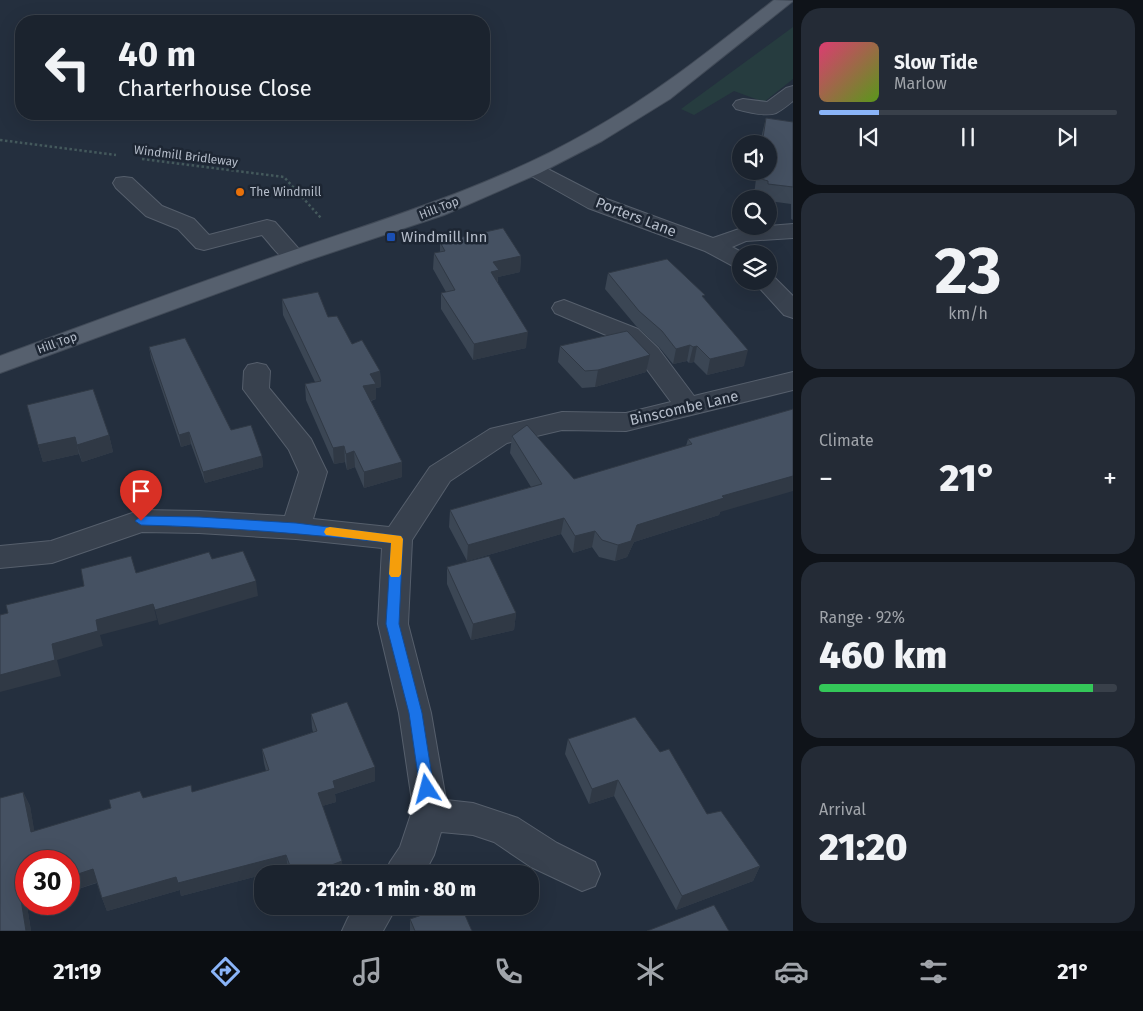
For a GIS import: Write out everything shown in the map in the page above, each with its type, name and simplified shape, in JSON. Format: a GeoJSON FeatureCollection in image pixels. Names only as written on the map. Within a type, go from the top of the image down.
{"type":"FeatureCollection","features":[{"type":"Feature","properties":{"kind":"main road","name":"Hill Top"},"geometry":{"type":"LineString","coordinates":[[0,365],[295,258],[436,210],[533,169],[594,137],[662,94],[785,0]]}},
{"type":"Feature","properties":{"kind":"street"},"geometry":{"type":"LineString","coordinates":[[743,105],[771,108],[793,92]]}},
{"type":"Feature","properties":{"kind":"street","name":"Porters Lane"},"geometry":{"type":"LineString","coordinates":[[533,169],[596,203],[713,246],[732,256]]}},
{"type":"Feature","properties":{"kind":"street"},"geometry":{"type":"LineString","coordinates":[[124,183],[154,211],[186,224],[204,244],[267,227],[295,258]]}},
{"type":"Feature","properties":{"kind":"street"},"geometry":{"type":"LineString","coordinates":[[713,246],[742,235],[793,231]]}},
{"type":"Feature","properties":{"kind":"street"},"geometry":{"type":"LineString","coordinates":[[774,290],[793,310]]}},
{"type":"Feature","properties":{"kind":"street"},"geometry":{"type":"LineString","coordinates":[[564,308],[629,335],[649,354],[688,407]]}},
{"type":"Feature","properties":{"kind":"street"},"geometry":{"type":"LineString","coordinates":[[257,371],[256,389],[301,446],[313,472],[296,528]]}},
{"type":"Feature","properties":{"kind":"street","name":"Binscombe Lane"},"geometry":{"type":"LineString","coordinates":[[397,539],[440,474],[499,436],[562,421],[626,422],[793,381]]}},
{"type":"Feature","properties":{"kind":"street"},"geometry":{"type":"LineString","coordinates":[[0,557],[52,552],[141,521],[199,522],[296,528],[397,539],[393,624],[415,713],[430,808],[416,854],[408,865]]}},
{"type":"Feature","properties":{"kind":"street"},"geometry":{"type":"LineString","coordinates":[[428,814],[473,820],[505,830],[544,855],[582,874]]}},
{"type":"Feature","properties":{"kind":"street"},"geometry":{"type":"LineString","coordinates":[[361,931],[373,915]]}},
{"type":"Feature","properties":{"kind":"path","name":"Windmill Bridleway"},"geometry":{"type":"LineString","coordinates":[[0,140],[123,156]]}},
{"type":"Feature","properties":{"kind":"path","name":"Windmill Bridleway"},"geometry":{"type":"LineString","coordinates":[[133,157],[284,177],[342,242]]}},
{"type":"Feature","properties":{"kind":"green space"},"geometry":{"type":"Polygon","coordinates":[[[793,27],[793,79],[764,102],[734,91],[694,115],[681,109],[793,27]]]}},
{"type":"Feature","properties":{"kind":"building"},"geometry":{"type":"Polygon","coordinates":[[[766,118],[793,122],[793,187],[768,184],[768,181],[765,180],[777,180],[777,135],[763,135],[766,118]]]}},
{"type":"Feature","properties":{"kind":"building"},"geometry":{"type":"Polygon","coordinates":[[[503,228],[521,256],[493,262],[499,270],[491,272],[528,332],[474,344],[441,293],[455,290],[434,253],[445,251],[440,242],[503,228]]]}},
{"type":"Feature","properties":{"kind":"building"},"geometry":{"type":"Polygon","coordinates":[[[667,259],[705,295],[702,296],[748,350],[710,359],[697,346],[693,347],[690,345],[676,349],[662,331],[639,311],[608,273],[667,259]]]}},
{"type":"Feature","properties":{"kind":"building"},"geometry":{"type":"Polygon","coordinates":[[[318,292],[328,317],[337,316],[352,344],[362,340],[380,371],[370,374],[376,384],[363,386],[402,462],[364,472],[354,451],[346,454],[344,446],[333,448],[305,384],[321,381],[282,299],[318,292]]]}},
{"type":"Feature","properties":{"kind":"building"},"geometry":{"type":"Polygon","coordinates":[[[627,331],[650,355],[598,370],[585,371],[560,346],[627,331]]]}},
{"type":"Feature","properties":{"kind":"building"},"geometry":{"type":"Polygon","coordinates":[[[185,338],[231,430],[251,425],[262,456],[203,472],[189,432],[179,435],[149,347],[185,338]]]}},
{"type":"Feature","properties":{"kind":"building"},"geometry":{"type":"Polygon","coordinates":[[[93,389],[109,435],[77,445],[75,437],[38,445],[27,405],[93,389]]]}},
{"type":"Feature","properties":{"kind":"building"},"geometry":{"type":"Polygon","coordinates":[[[793,409],[793,476],[722,496],[724,498],[637,525],[631,541],[618,545],[602,540],[595,531],[575,536],[564,518],[468,545],[450,510],[542,484],[512,436],[527,425],[574,479],[692,444],[688,439],[793,409]]]}},
{"type":"Feature","properties":{"kind":"building"},"geometry":{"type":"Polygon","coordinates":[[[243,551],[256,581],[155,610],[153,604],[96,620],[98,631],[52,644],[55,660],[0,675],[0,615],[8,613],[6,605],[84,586],[81,569],[131,556],[136,573],[209,552],[212,559],[243,551]]]}},
{"type":"Feature","properties":{"kind":"building"},"geometry":{"type":"Polygon","coordinates":[[[489,556],[516,613],[473,624],[447,567],[489,556]]]}},
{"type":"Feature","properties":{"kind":"building"},"geometry":{"type":"Polygon","coordinates":[[[347,702],[375,767],[333,781],[335,788],[318,793],[342,861],[332,865],[290,865],[286,855],[178,883],[176,877],[102,898],[93,869],[80,873],[80,850],[15,850],[15,915],[23,915],[26,931],[0,931],[0,798],[23,792],[31,832],[111,808],[109,800],[140,791],[143,798],[191,785],[192,792],[269,770],[262,749],[317,731],[311,714],[347,702]]]}},
{"type":"Feature","properties":{"kind":"building"},"geometry":{"type":"Polygon","coordinates":[[[635,717],[660,752],[669,749],[707,814],[721,811],[760,866],[682,896],[618,780],[592,789],[568,739],[635,717]]]}},
{"type":"Feature","properties":{"kind":"building"},"geometry":{"type":"Polygon","coordinates":[[[714,905],[729,931],[647,931],[714,905]]]}},
{"type":"Feature","properties":{"kind":"building"},"geometry":{"type":"Polygon","coordinates":[[[422,915],[465,915],[472,931],[415,931],[410,919],[422,915]]]}},
{"type":"Feature","properties":{"kind":"slow traffic"},"geometry":{"type":"LineString","coordinates":[[330,532],[397,539],[395,574]]}},
{"type":"Feature","properties":{"kind":"place","name":"The Windmill"},"geometry":{"type":"Point","coordinates":[240,192]}},
{"type":"Feature","properties":{"kind":"place","name":"Windmill Inn"},"geometry":{"type":"Point","coordinates":[391,237]}},
{"type":"Feature","properties":{"kind":"route"},"geometry":{"type":"LineString","coordinates":[[141,521],[199,522],[296,528],[397,539],[393,624],[415,713],[427,789]]}}]}
